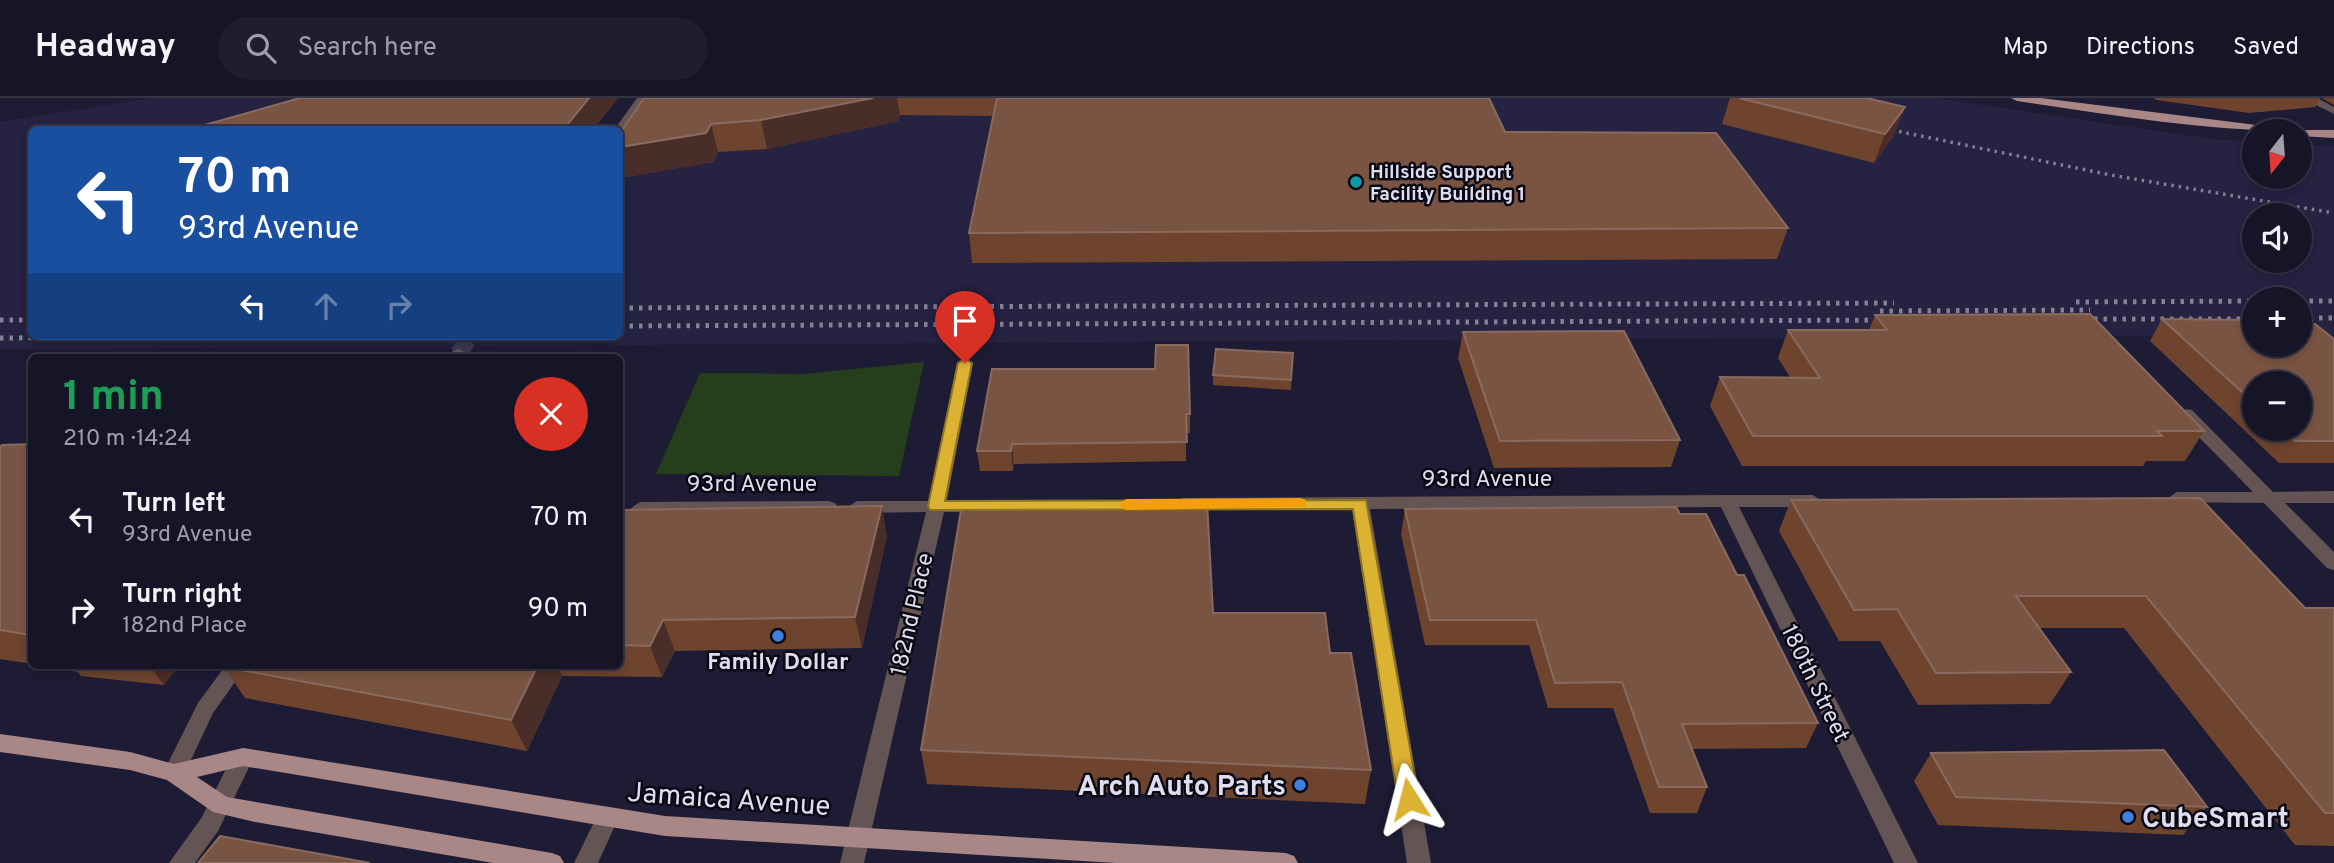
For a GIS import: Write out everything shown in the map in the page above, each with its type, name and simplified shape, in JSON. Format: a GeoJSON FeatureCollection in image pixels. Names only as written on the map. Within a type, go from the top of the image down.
{"type":"FeatureCollection","features":[{"type":"Feature","properties":{"kind":"main road"},"geometry":{"type":"LineString","coordinates":[[2017,98],[2242,125]]}},
{"type":"Feature","properties":{"kind":"main road"},"geometry":{"type":"LineString","coordinates":[[2312,133],[2334,134]]}},
{"type":"Feature","properties":{"kind":"main road","name":"Jamaica Avenue"},"geometry":{"type":"LineString","coordinates":[[0,743],[130,761],[174,773],[221,805],[390,837],[552,863]]}},
{"type":"Feature","properties":{"kind":"main road","name":"Jamaica Avenue"},"geometry":{"type":"LineString","coordinates":[[174,773],[243,757],[607,819],[665,826],[859,837],[1063,856],[1286,863]]}},
{"type":"Feature","properties":{"kind":"street"},"geometry":{"type":"LineString","coordinates":[[623,126],[643,98]]}},
{"type":"Feature","properties":{"kind":"street"},"geometry":{"type":"LineString","coordinates":[[2054,98],[2066,105]]}},
{"type":"Feature","properties":{"kind":"street"},"geometry":{"type":"LineString","coordinates":[[2308,98],[2334,111]]}},
{"type":"Feature","properties":{"kind":"street","name":"182nd Place"},"geometry":{"type":"LineString","coordinates":[[852,863],[936,506],[965,363]]}},
{"type":"Feature","properties":{"kind":"street"},"geometry":{"type":"LineString","coordinates":[[2170,398],[2334,563]]}},
{"type":"Feature","properties":{"kind":"street"},"geometry":{"type":"LineString","coordinates":[[2153,499],[2334,497]]}},
{"type":"Feature","properties":{"kind":"street","name":"180th Street"},"geometry":{"type":"LineString","coordinates":[[1727,501],[1906,863]]}},
{"type":"Feature","properties":{"kind":"street","name":"93rd Avenue"},"geometry":{"type":"LineString","coordinates":[[1170,504],[1837,501]]}},
{"type":"Feature","properties":{"kind":"street"},"geometry":{"type":"LineString","coordinates":[[1360,503],[1419,863]]}},
{"type":"Feature","properties":{"kind":"street","name":"93rd Avenue"},"geometry":{"type":"LineString","coordinates":[[640,508],[1008,505]]}},
{"type":"Feature","properties":{"kind":"street"},"geometry":{"type":"LineString","coordinates":[[174,773],[205,709],[234,669]]}},
{"type":"Feature","properties":{"kind":"street"},"geometry":{"type":"LineString","coordinates":[[181,863],[221,805],[243,757]]}},
{"type":"Feature","properties":{"kind":"street"},"geometry":{"type":"LineString","coordinates":[[586,863],[607,819]]}},
{"type":"Feature","properties":{"kind":"shaded area"},"geometry":{"type":"Polygon","coordinates":[[[151,98],[618,98],[596,126],[28,126],[28,340],[623,340],[623,163],[668,98],[1935,98],[2220,140],[2242,141],[2242,189],[2312,189],[2312,145],[2334,146],[2334,335],[2312,335],[2312,287],[2242,287],[2242,335],[0,349],[0,122],[151,98]]]}},
{"type":"Feature","properties":{"kind":"green space"},"geometry":{"type":"Polygon","coordinates":[[[924,362],[899,476],[656,474],[700,373],[803,374],[924,362]]]}},
{"type":"Feature","properties":{"kind":"building"},"geometry":{"type":"Polygon","coordinates":[[[300,98],[589,98],[566,126],[201,126],[300,98]]]}},
{"type":"Feature","properties":{"kind":"building"},"geometry":{"type":"Polygon","coordinates":[[[644,98],[873,98],[761,120],[711,124],[706,133],[623,147],[623,129],[644,98]]]}},
{"type":"Feature","properties":{"kind":"building","name":"Hillside Support Facility Building 1"},"geometry":{"type":"Polygon","coordinates":[[[997,98],[1489,98],[1505,132],[1716,133],[1788,228],[969,233],[997,98]]]}},
{"type":"Feature","properties":{"kind":"building"},"geometry":{"type":"Polygon","coordinates":[[[1739,98],[1867,98],[1905,107],[1885,134],[1739,98]]]}},
{"type":"Feature","properties":{"kind":"building"},"geometry":{"type":"Polygon","coordinates":[[[2090,314],[2204,431],[2157,431],[2162,436],[1753,436],[1720,377],[1820,378],[1788,330],[1887,330],[1875,315],[2090,314]]]}},
{"type":"Feature","properties":{"kind":"building"},"geometry":{"type":"Polygon","coordinates":[[[2162,319],[2242,320],[2242,357],[2312,357],[2312,324],[2334,339],[2334,441],[2312,441],[2312,371],[2242,371],[2242,392],[2162,319]]]}},
{"type":"Feature","properties":{"kind":"building"},"geometry":{"type":"Polygon","coordinates":[[[1624,331],[1680,440],[1500,441],[1463,332],[1624,331]]]}},
{"type":"Feature","properties":{"kind":"building"},"geometry":{"type":"Polygon","coordinates":[[[1156,345],[1188,345],[1190,414],[1186,414],[1187,442],[1012,444],[1011,451],[977,451],[992,369],[1155,369],[1156,345]]]}},
{"type":"Feature","properties":{"kind":"building"},"geometry":{"type":"Polygon","coordinates":[[[1216,349],[1293,353],[1291,380],[1213,375],[1216,349]]]}},
{"type":"Feature","properties":{"kind":"building"},"geometry":{"type":"Polygon","coordinates":[[[28,444],[28,634],[0,630],[2,445],[28,444]]]}},
{"type":"Feature","properties":{"kind":"building"},"geometry":{"type":"Polygon","coordinates":[[[2200,498],[2305,608],[2334,608],[2334,813],[2325,813],[2146,596],[2016,596],[2071,672],[1936,673],[1897,609],[1854,610],[1791,500],[2200,498]]]}},
{"type":"Feature","properties":{"kind":"building"},"geometry":{"type":"Polygon","coordinates":[[[1207,502],[1213,613],[1325,613],[1330,653],[1351,653],[1371,770],[921,750],[962,504],[1207,502]]]}},
{"type":"Feature","properties":{"kind":"building"},"geometry":{"type":"Polygon","coordinates":[[[882,506],[855,617],[663,620],[650,646],[623,645],[623,510],[882,506]]]}},
{"type":"Feature","properties":{"kind":"building"},"geometry":{"type":"Polygon","coordinates":[[[1676,507],[1680,514],[1706,514],[1737,575],[1744,575],[1818,723],[1682,724],[1707,787],[1659,787],[1622,682],[1555,683],[1536,620],[1430,620],[1405,509],[1676,507]]]}},
{"type":"Feature","properties":{"kind":"building"},"geometry":{"type":"Polygon","coordinates":[[[235,669],[536,669],[511,720],[235,669]]]}},
{"type":"Feature","properties":{"kind":"building"},"geometry":{"type":"Polygon","coordinates":[[[2164,750],[2207,807],[1956,797],[1931,753],[2164,750]]]}},
{"type":"Feature","properties":{"kind":"building"},"geometry":{"type":"Polygon","coordinates":[[[220,836],[370,863],[198,863],[220,836]]]}},
{"type":"Feature","properties":{"kind":"tunnel"},"geometry":{"type":"LineString","coordinates":[[458,354],[468,340]]}},
{"type":"Feature","properties":{"kind":"railway"},"geometry":{"type":"LineString","coordinates":[[1877,127],[2111,175],[2334,213]]}},
{"type":"Feature","properties":{"kind":"railway"},"geometry":{"type":"LineString","coordinates":[[2076,302],[2242,301]]}},
{"type":"Feature","properties":{"kind":"railway"},"geometry":{"type":"LineString","coordinates":[[2312,301],[2334,301]]}},
{"type":"Feature","properties":{"kind":"railway"},"geometry":{"type":"LineString","coordinates":[[623,308],[1894,303]]}},
{"type":"Feature","properties":{"kind":"railway"},"geometry":{"type":"LineString","coordinates":[[1880,311],[2090,310]]}},
{"type":"Feature","properties":{"kind":"railway"},"geometry":{"type":"LineString","coordinates":[[2312,318],[2334,318]]}},
{"type":"Feature","properties":{"kind":"railway"},"geometry":{"type":"LineString","coordinates":[[2075,319],[2242,319]]}},
{"type":"Feature","properties":{"kind":"railway"},"geometry":{"type":"LineString","coordinates":[[0,320],[28,320]]}},
{"type":"Feature","properties":{"kind":"railway"},"geometry":{"type":"LineString","coordinates":[[623,326],[1893,320]]}},
{"type":"Feature","properties":{"kind":"railway"},"geometry":{"type":"LineString","coordinates":[[0,338],[28,338]]}},
{"type":"Feature","properties":{"kind":"slow traffic"},"geometry":{"type":"LineString","coordinates":[[1126,505],[1300,504]]}},
{"type":"Feature","properties":{"kind":"place","name":"Hillside Support Facility Building 1"},"geometry":{"type":"Point","coordinates":[1356,182]}},
{"type":"Feature","properties":{"kind":"place","name":"Family Dollar"},"geometry":{"type":"Point","coordinates":[778,636]}},
{"type":"Feature","properties":{"kind":"place","name":"Arch Auto Parts"},"geometry":{"type":"Point","coordinates":[1300,785]}},
{"type":"Feature","properties":{"kind":"place","name":"CubeSmart"},"geometry":{"type":"Point","coordinates":[2128,817]}},
{"type":"Feature","properties":{"kind":"route"},"geometry":{"type":"LineString","coordinates":[[965,363],[936,506],[1360,503],[1409,799]]}}]}
